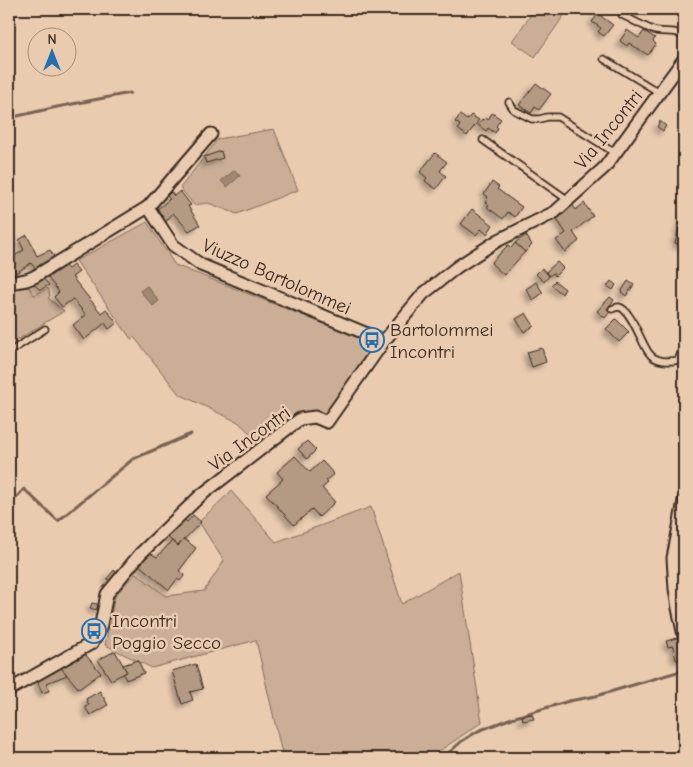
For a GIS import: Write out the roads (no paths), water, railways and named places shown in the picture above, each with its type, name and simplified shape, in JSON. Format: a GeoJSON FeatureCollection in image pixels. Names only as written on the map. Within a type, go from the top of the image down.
{"type":"FeatureCollection","features":[{"type":"Feature","properties":{"kind":"street","name":"Via Incontri"},"geometry":{"type":"LineString","coordinates":[[9,690],[92,643],[100,629],[107,594],[140,554],[200,496],[300,419],[316,417],[327,422],[384,341],[423,294],[457,266],[497,241],[555,212],[605,167],[684,59]]}},
{"type":"Feature","properties":{"kind":"street"},"geometry":{"type":"LineString","coordinates":[[9,283],[34,277],[148,207],[210,134]]}},
{"type":"Feature","properties":{"kind":"street","name":"Viuzzo Bartolommei"},"geometry":{"type":"LineString","coordinates":[[148,207],[173,245],[200,265],[384,341]]}},
{"type":"Feature","properties":{"kind":"street"},"geometry":{"type":"LineString","coordinates":[[684,501],[673,558],[675,589],[684,636]]}},
{"type":"Feature","properties":{"kind":"lane"},"geometry":{"type":"LineString","coordinates":[[622,15],[656,31],[673,31],[684,37]]}},
{"type":"Feature","properties":{"kind":"lane"},"geometry":{"type":"LineString","coordinates":[[604,59],[660,93]]}},
{"type":"Feature","properties":{"kind":"lane"},"geometry":{"type":"LineString","coordinates":[[508,102],[514,110],[532,119],[558,117],[615,154]]}},
{"type":"Feature","properties":{"kind":"lane"},"geometry":{"type":"LineString","coordinates":[[483,140],[568,200]]}},
{"type":"Feature","properties":{"kind":"lane"},"geometry":{"type":"LineString","coordinates":[[612,309],[620,307],[623,309],[635,325],[649,354],[654,358],[672,362],[678,360],[684,346]]}},
{"type":"Feature","properties":{"kind":"lane"},"geometry":{"type":"LineString","coordinates":[[9,352],[45,329]]}},
{"type":"Feature","properties":{"kind":"waterway"},"geometry":{"type":"LineString","coordinates":[[9,118],[130,93]]}},
{"type":"Feature","properties":{"kind":"waterway"},"geometry":{"type":"LineString","coordinates":[[9,505],[24,489],[58,521],[133,459],[191,434]]}},
{"type":"Feature","properties":{"kind":"waterway"},"geometry":{"type":"LineString","coordinates":[[684,553],[681,591],[684,607]]}},
{"type":"Feature","properties":{"kind":"waterway"},"geometry":{"type":"LineString","coordinates":[[443,758],[462,741],[478,731],[512,718],[684,670]]}},
{"type":"Feature","properties":{"kind":"place","name":"Bartolommei Incontri"},"geometry":{"type":"Point","coordinates":[372,340]}},
{"type":"Feature","properties":{"kind":"place","name":"Incontri Poggio Secco"},"geometry":{"type":"Point","coordinates":[94,631]}}]}
